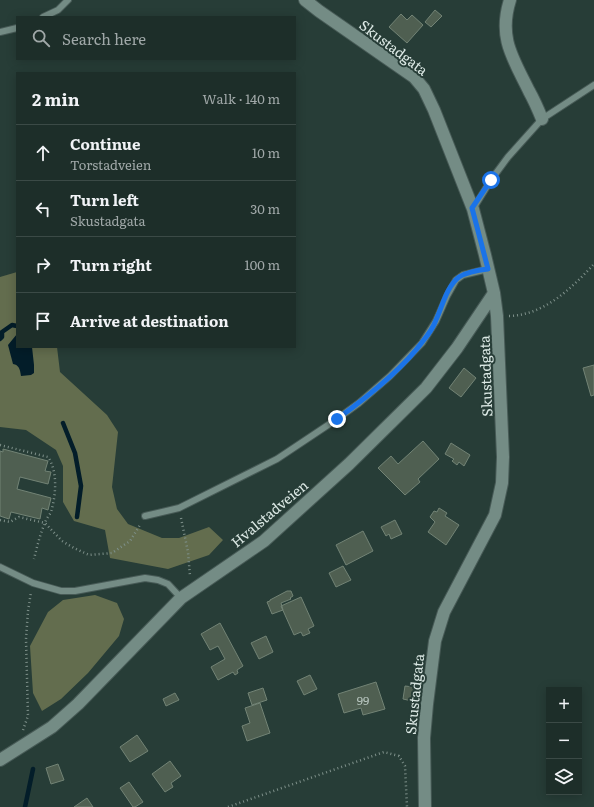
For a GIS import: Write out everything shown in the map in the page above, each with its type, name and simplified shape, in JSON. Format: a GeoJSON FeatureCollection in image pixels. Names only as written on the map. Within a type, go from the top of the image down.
{"type":"FeatureCollection","features":[{"type":"Feature","properties":{"kind":"street","name":"Skustadgata"},"geometry":{"type":"LineString","coordinates":[[305,0],[414,77],[424,88],[446,139],[472,208],[494,293],[497,316],[503,457],[502,483],[495,515],[444,612],[435,641],[424,738],[425,807]]}},
{"type":"Feature","properties":{"kind":"street"},"geometry":{"type":"LineString","coordinates":[[510,0],[505,26],[508,45],[542,119]]}},
{"type":"Feature","properties":{"kind":"street","name":"Hvalstadveien"},"geometry":{"type":"LineString","coordinates":[[0,760],[52,727],[78,704],[181,598],[264,541],[349,464],[426,388],[457,348],[494,293]]}},
{"type":"Feature","properties":{"kind":"lane"},"geometry":{"type":"LineString","coordinates":[[45,16],[58,10],[68,0]]}},
{"type":"Feature","properties":{"kind":"lane"},"geometry":{"type":"LineString","coordinates":[[0,32],[16,28]]}},
{"type":"Feature","properties":{"kind":"lane"},"geometry":{"type":"LineString","coordinates":[[472,208],[508,156],[542,119],[594,85]]}},
{"type":"Feature","properties":{"kind":"lane"},"geometry":{"type":"LineString","coordinates":[[145,516],[179,508],[277,459],[337,419],[390,376],[422,343],[436,321],[446,296],[456,280],[463,275],[488,269]]}},
{"type":"Feature","properties":{"kind":"lane"},"geometry":{"type":"LineString","coordinates":[[0,567],[33,583],[61,591],[75,591],[145,578],[158,580],[168,584],[181,598]]}},
{"type":"Feature","properties":{"kind":"path"},"geometry":{"type":"LineString","coordinates":[[497,316],[518,316],[542,308],[573,287],[594,264]]}},
{"type":"Feature","properties":{"kind":"path"},"geometry":{"type":"LineString","coordinates":[[0,446],[48,457],[52,462],[55,473],[55,498],[50,514],[44,523],[34,559]]}},
{"type":"Feature","properties":{"kind":"path"},"geometry":{"type":"LineString","coordinates":[[179,508],[188,552],[190,578]]}},
{"type":"Feature","properties":{"kind":"path"},"geometry":{"type":"LineString","coordinates":[[0,520],[10,522],[19,517],[44,523],[62,541],[89,555],[112,553],[130,541],[145,516]]}},
{"type":"Feature","properties":{"kind":"path"},"geometry":{"type":"LineString","coordinates":[[21,736],[28,716],[26,639],[28,611],[33,583]]}},
{"type":"Feature","properties":{"kind":"path"},"geometry":{"type":"LineString","coordinates":[[228,807],[384,752],[399,756],[405,766],[407,807]]}},
{"type":"Feature","properties":{"kind":"green space"},"geometry":{"type":"Polygon","coordinates":[[[16,272],[16,348],[57,348],[60,372],[107,415],[118,432],[112,487],[117,509],[128,524],[162,538],[179,538],[209,527],[223,540],[209,555],[168,569],[110,558],[105,530],[74,521],[63,502],[63,466],[56,450],[26,430],[0,427],[0,277],[16,272]]]}},
{"type":"Feature","properties":{"kind":"green space"},"geometry":{"type":"Polygon","coordinates":[[[95,595],[117,603],[124,619],[119,636],[88,673],[61,699],[42,711],[33,693],[30,646],[48,612],[63,600],[95,595]]]}},
{"type":"Feature","properties":{"kind":"water"},"geometry":{"type":"Polygon","coordinates":[[[16,335],[16,348],[32,348],[34,373],[31,375],[21,376],[17,365],[13,364],[8,345],[16,335]]]}},
{"type":"Feature","properties":{"kind":"building"},"geometry":{"type":"Polygon","coordinates":[[[435,10],[442,16],[431,27],[425,22],[435,10]]]}},
{"type":"Feature","properties":{"kind":"building"},"geometry":{"type":"Polygon","coordinates":[[[401,14],[407,20],[412,15],[423,25],[407,43],[389,27],[401,14]]]}},
{"type":"Feature","properties":{"kind":"building"},"geometry":{"type":"Polygon","coordinates":[[[594,365],[594,395],[591,396],[583,368],[594,365]]]}},
{"type":"Feature","properties":{"kind":"building"},"geometry":{"type":"Polygon","coordinates":[[[464,368],[476,378],[461,397],[449,388],[464,368]]]}},
{"type":"Feature","properties":{"kind":"building"},"geometry":{"type":"Polygon","coordinates":[[[423,441],[439,459],[418,479],[420,482],[405,495],[378,468],[391,456],[398,464],[423,441]]]}},
{"type":"Feature","properties":{"kind":"building"},"geometry":{"type":"Polygon","coordinates":[[[451,443],[470,455],[464,466],[459,462],[457,465],[452,461],[454,459],[445,454],[451,443]]]}},
{"type":"Feature","properties":{"kind":"building"},"geometry":{"type":"Polygon","coordinates":[[[3,449],[48,461],[45,471],[51,472],[48,484],[20,477],[17,489],[51,498],[48,510],[42,508],[40,519],[11,512],[9,519],[0,516],[0,451],[3,452],[3,449]]]}},
{"type":"Feature","properties":{"kind":"building"},"geometry":{"type":"Polygon","coordinates":[[[439,508],[447,513],[445,516],[459,525],[446,545],[428,532],[435,522],[430,517],[434,511],[437,512],[439,508]]]}},
{"type":"Feature","properties":{"kind":"building"},"geometry":{"type":"Polygon","coordinates":[[[395,520],[402,534],[391,539],[389,534],[386,536],[381,527],[395,520]]]}},
{"type":"Feature","properties":{"kind":"building"},"geometry":{"type":"Polygon","coordinates":[[[363,531],[373,551],[346,565],[336,545],[363,531]]]}},
{"type":"Feature","properties":{"kind":"building"},"geometry":{"type":"Polygon","coordinates":[[[343,566],[351,580],[336,587],[329,573],[343,566]]]}},
{"type":"Feature","properties":{"kind":"building"},"geometry":{"type":"Polygon","coordinates":[[[287,591],[291,591],[293,596],[290,598],[291,599],[281,603],[283,610],[272,614],[267,602],[287,591]]]}},
{"type":"Feature","properties":{"kind":"building"},"geometry":{"type":"Polygon","coordinates":[[[301,597],[314,626],[308,629],[310,633],[303,636],[301,632],[294,635],[281,606],[301,597]]]}},
{"type":"Feature","properties":{"kind":"building"},"geometry":{"type":"Polygon","coordinates":[[[220,623],[243,666],[237,670],[238,673],[235,675],[233,672],[218,680],[211,667],[225,659],[218,646],[210,650],[201,634],[220,623]]]}},
{"type":"Feature","properties":{"kind":"building"},"geometry":{"type":"Polygon","coordinates":[[[266,636],[273,652],[259,659],[251,643],[266,636]]]}},
{"type":"Feature","properties":{"kind":"building"},"geometry":{"type":"Polygon","coordinates":[[[310,675],[317,689],[304,695],[297,681],[310,675]]]}},
{"type":"Feature","properties":{"kind":"building"},"geometry":{"type":"Polygon","coordinates":[[[376,682],[385,709],[363,715],[361,708],[344,713],[338,694],[376,682]]]}},
{"type":"Feature","properties":{"kind":"building"},"geometry":{"type":"Polygon","coordinates":[[[405,686],[414,687],[412,701],[403,699],[405,686]]]}},
{"type":"Feature","properties":{"kind":"building"},"geometry":{"type":"Polygon","coordinates":[[[263,688],[267,700],[252,705],[248,693],[263,688]]]}},
{"type":"Feature","properties":{"kind":"building"},"geometry":{"type":"Polygon","coordinates":[[[175,693],[179,700],[166,706],[163,699],[175,693]]]}},
{"type":"Feature","properties":{"kind":"building"},"geometry":{"type":"Polygon","coordinates":[[[260,703],[270,733],[247,741],[242,726],[250,723],[245,708],[260,703]]]}},
{"type":"Feature","properties":{"kind":"building"},"geometry":{"type":"Polygon","coordinates":[[[137,735],[148,751],[130,762],[120,747],[137,735]]]}},
{"type":"Feature","properties":{"kind":"building"},"geometry":{"type":"Polygon","coordinates":[[[170,761],[181,776],[171,783],[173,787],[165,792],[152,774],[170,761]]]}},
{"type":"Feature","properties":{"kind":"building"},"geometry":{"type":"Polygon","coordinates":[[[58,764],[64,780],[51,784],[46,768],[58,764]]]}},
{"type":"Feature","properties":{"kind":"building"},"geometry":{"type":"Polygon","coordinates":[[[129,782],[143,802],[135,807],[133,807],[120,788],[129,782]]]}},
{"type":"Feature","properties":{"kind":"building"},"geometry":{"type":"Polygon","coordinates":[[[87,798],[93,807],[74,807],[87,798]]]}},
{"type":"Feature","properties":{"kind":"waterway"},"geometry":{"type":"LineString","coordinates":[[0,339],[2,337],[2,332],[12,325],[16,326]]}},
{"type":"Feature","properties":{"kind":"waterway"},"geometry":{"type":"LineString","coordinates":[[63,423],[75,453],[81,486],[77,517]]}},
{"type":"Feature","properties":{"kind":"waterway"},"geometry":{"type":"LineString","coordinates":[[25,807],[33,769]]}},
{"type":"Feature","properties":{"kind":"route"},"geometry":{"type":"LineString","coordinates":[[337,419],[390,376],[422,343],[436,321],[446,296],[459,277],[488,269],[472,208],[491,180]]}}]}
